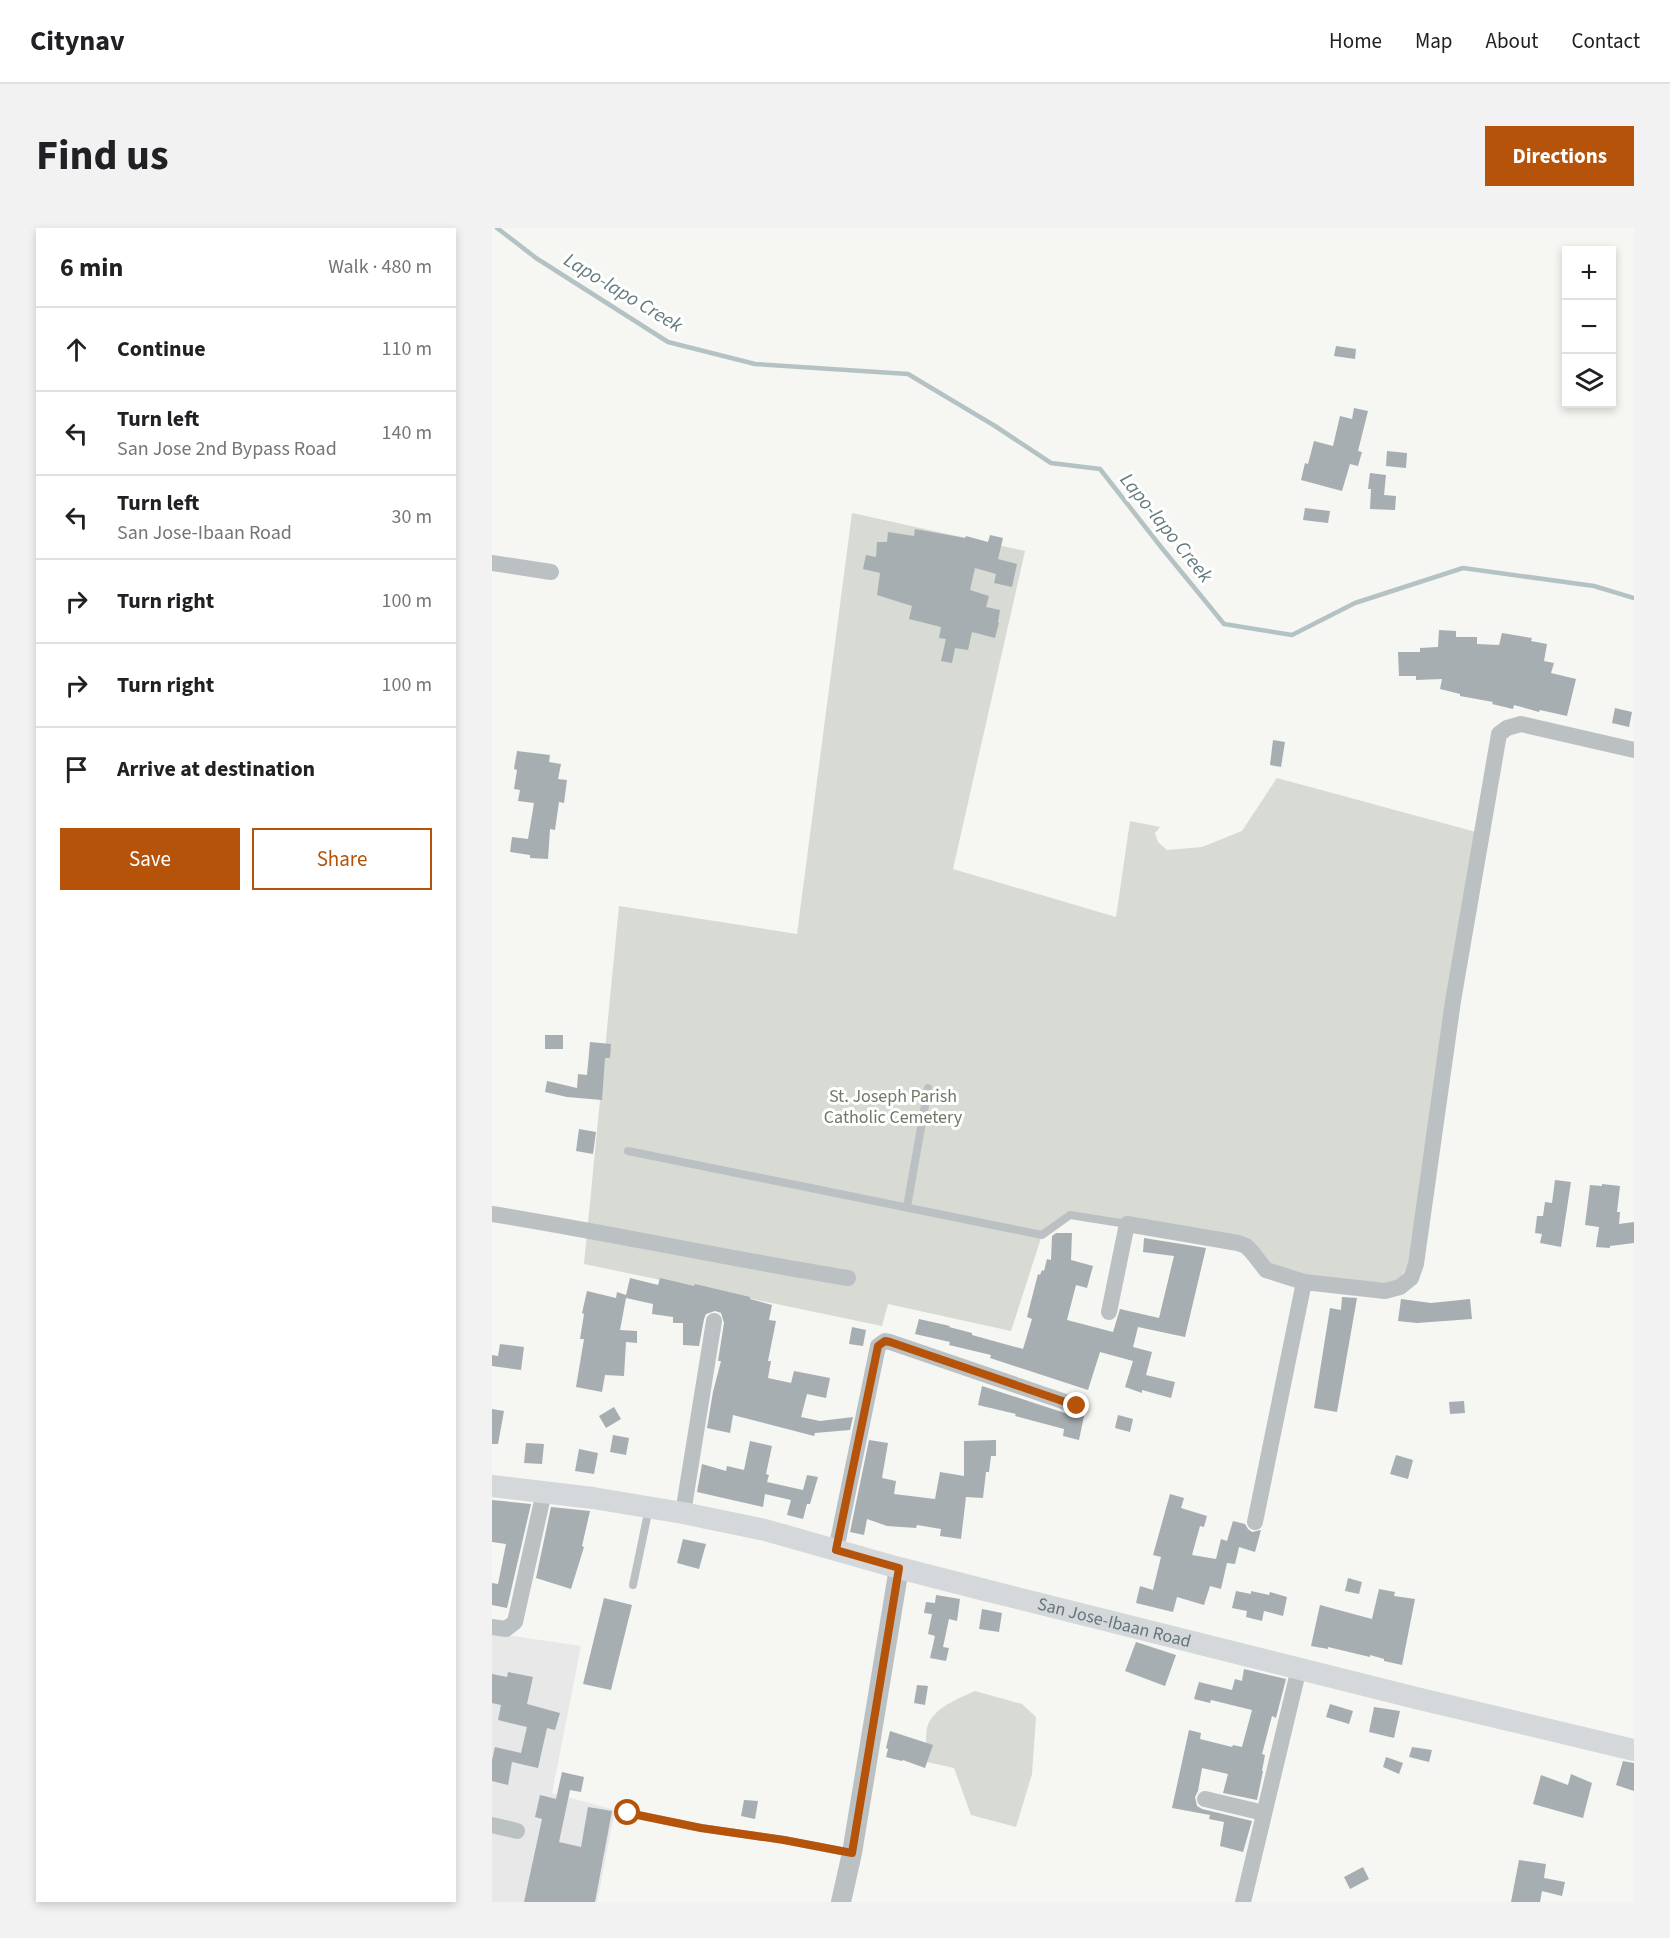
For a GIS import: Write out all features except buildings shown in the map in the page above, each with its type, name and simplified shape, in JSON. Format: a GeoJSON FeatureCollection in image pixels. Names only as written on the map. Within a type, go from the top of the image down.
{"type":"FeatureCollection","features":[{"type":"Feature","properties":{"kind":"main road","name":"San Jose-Ibaan Road"},"geometry":{"type":"LineString","coordinates":[[492,1486],[650,1507],[765,1530],[899,1568],[1634,1750]]}},
{"type":"Feature","properties":{"kind":"street"},"geometry":{"type":"LineString","coordinates":[[492,563],[551,572]]}},
{"type":"Feature","properties":{"kind":"street"},"geometry":{"type":"LineString","coordinates":[[1109,1312],[1127,1224],[1238,1243],[1246,1246],[1266,1270],[1304,1282],[1385,1291],[1400,1287],[1411,1278],[1416,1264],[1453,1001],[1499,734],[1507,728],[1521,724],[1634,750]]}},
{"type":"Feature","properties":{"kind":"street"},"geometry":{"type":"LineString","coordinates":[[492,1214],[589,1229],[848,1278]]}},
{"type":"Feature","properties":{"kind":"street"},"geometry":{"type":"LineString","coordinates":[[1255,1521],[1304,1282]]}},
{"type":"Feature","properties":{"kind":"street"},"geometry":{"type":"LineString","coordinates":[[683,1513],[714,1321]]}},
{"type":"Feature","properties":{"kind":"street"},"geometry":{"type":"LineString","coordinates":[[836,1550],[878,1346],[881,1343],[890,1342],[1077,1406]]}},
{"type":"Feature","properties":{"kind":"street"},"geometry":{"type":"LineString","coordinates":[[499,1628],[515,1622],[544,1492]]}},
{"type":"Feature","properties":{"kind":"street"},"geometry":{"type":"LineString","coordinates":[[841,1902],[852,1853],[899,1568]]}},
{"type":"Feature","properties":{"kind":"street"},"geometry":{"type":"LineString","coordinates":[[1243,1902],[1299,1668]]}},
{"type":"Feature","properties":{"kind":"street"},"geometry":{"type":"LineString","coordinates":[[1204,1799],[1264,1813]]}},
{"type":"Feature","properties":{"kind":"street"},"geometry":{"type":"LineString","coordinates":[[492,1825],[518,1831]]}},
{"type":"Feature","properties":{"kind":"lane"},"geometry":{"type":"LineString","coordinates":[[907,1207],[928,1088]]}},
{"type":"Feature","properties":{"kind":"lane"},"geometry":{"type":"LineString","coordinates":[[628,1151],[1042,1235],[1070,1215],[1127,1224]]}},
{"type":"Feature","properties":{"kind":"lane"},"geometry":{"type":"LineString","coordinates":[[633,1585],[650,1507]]}},
{"type":"Feature","properties":{"kind":"lane"},"geometry":{"type":"LineString","coordinates":[[628,1813],[701,1828],[852,1853]]}},
{"type":"Feature","properties":{"kind":"shaded area"},"geometry":{"type":"Polygon","coordinates":[[[492,1633],[581,1646],[552,1793],[615,1810],[597,1902],[492,1902],[492,1633]]]}},
{"type":"Feature","properties":{"kind":"green space","name":"St. Joseph Parish Catholic Cemetery"},"geometry":{"type":"Polygon","coordinates":[[[852,513],[1025,551],[953,869],[1116,917],[1130,821],[1160,827],[1155,833],[1158,842],[1167,850],[1202,847],[1242,831],[1277,778],[1476,832],[1408,1265],[1399,1280],[1386,1287],[1269,1269],[1252,1246],[1072,1212],[1042,1235],[1011,1331],[888,1304],[882,1326],[584,1264],[619,906],[797,934],[852,513]]]}},
{"type":"Feature","properties":{"kind":"green space"},"geometry":{"type":"Polygon","coordinates":[[[975,1691],[1022,1704],[1036,1717],[1032,1774],[1016,1827],[971,1815],[954,1768],[927,1762],[926,1732],[934,1715],[946,1705],[975,1691]]]}},
{"type":"Feature","properties":{"kind":"waterway","name":"Lapo-lapo Creek"},"geometry":{"type":"LineString","coordinates":[[497,228],[536,258],[668,342],[755,364],[908,374],[995,426],[1051,463],[1100,469],[1224,624],[1292,635],[1355,603],[1463,568],[1594,586],[1634,598]]}},
{"type":"Feature","properties":{"kind":"route"},"geometry":{"type":"LineString","coordinates":[[628,1813],[701,1828],[852,1853],[899,1568],[836,1550],[878,1346],[885,1341],[890,1342],[1077,1406]]}}]}
